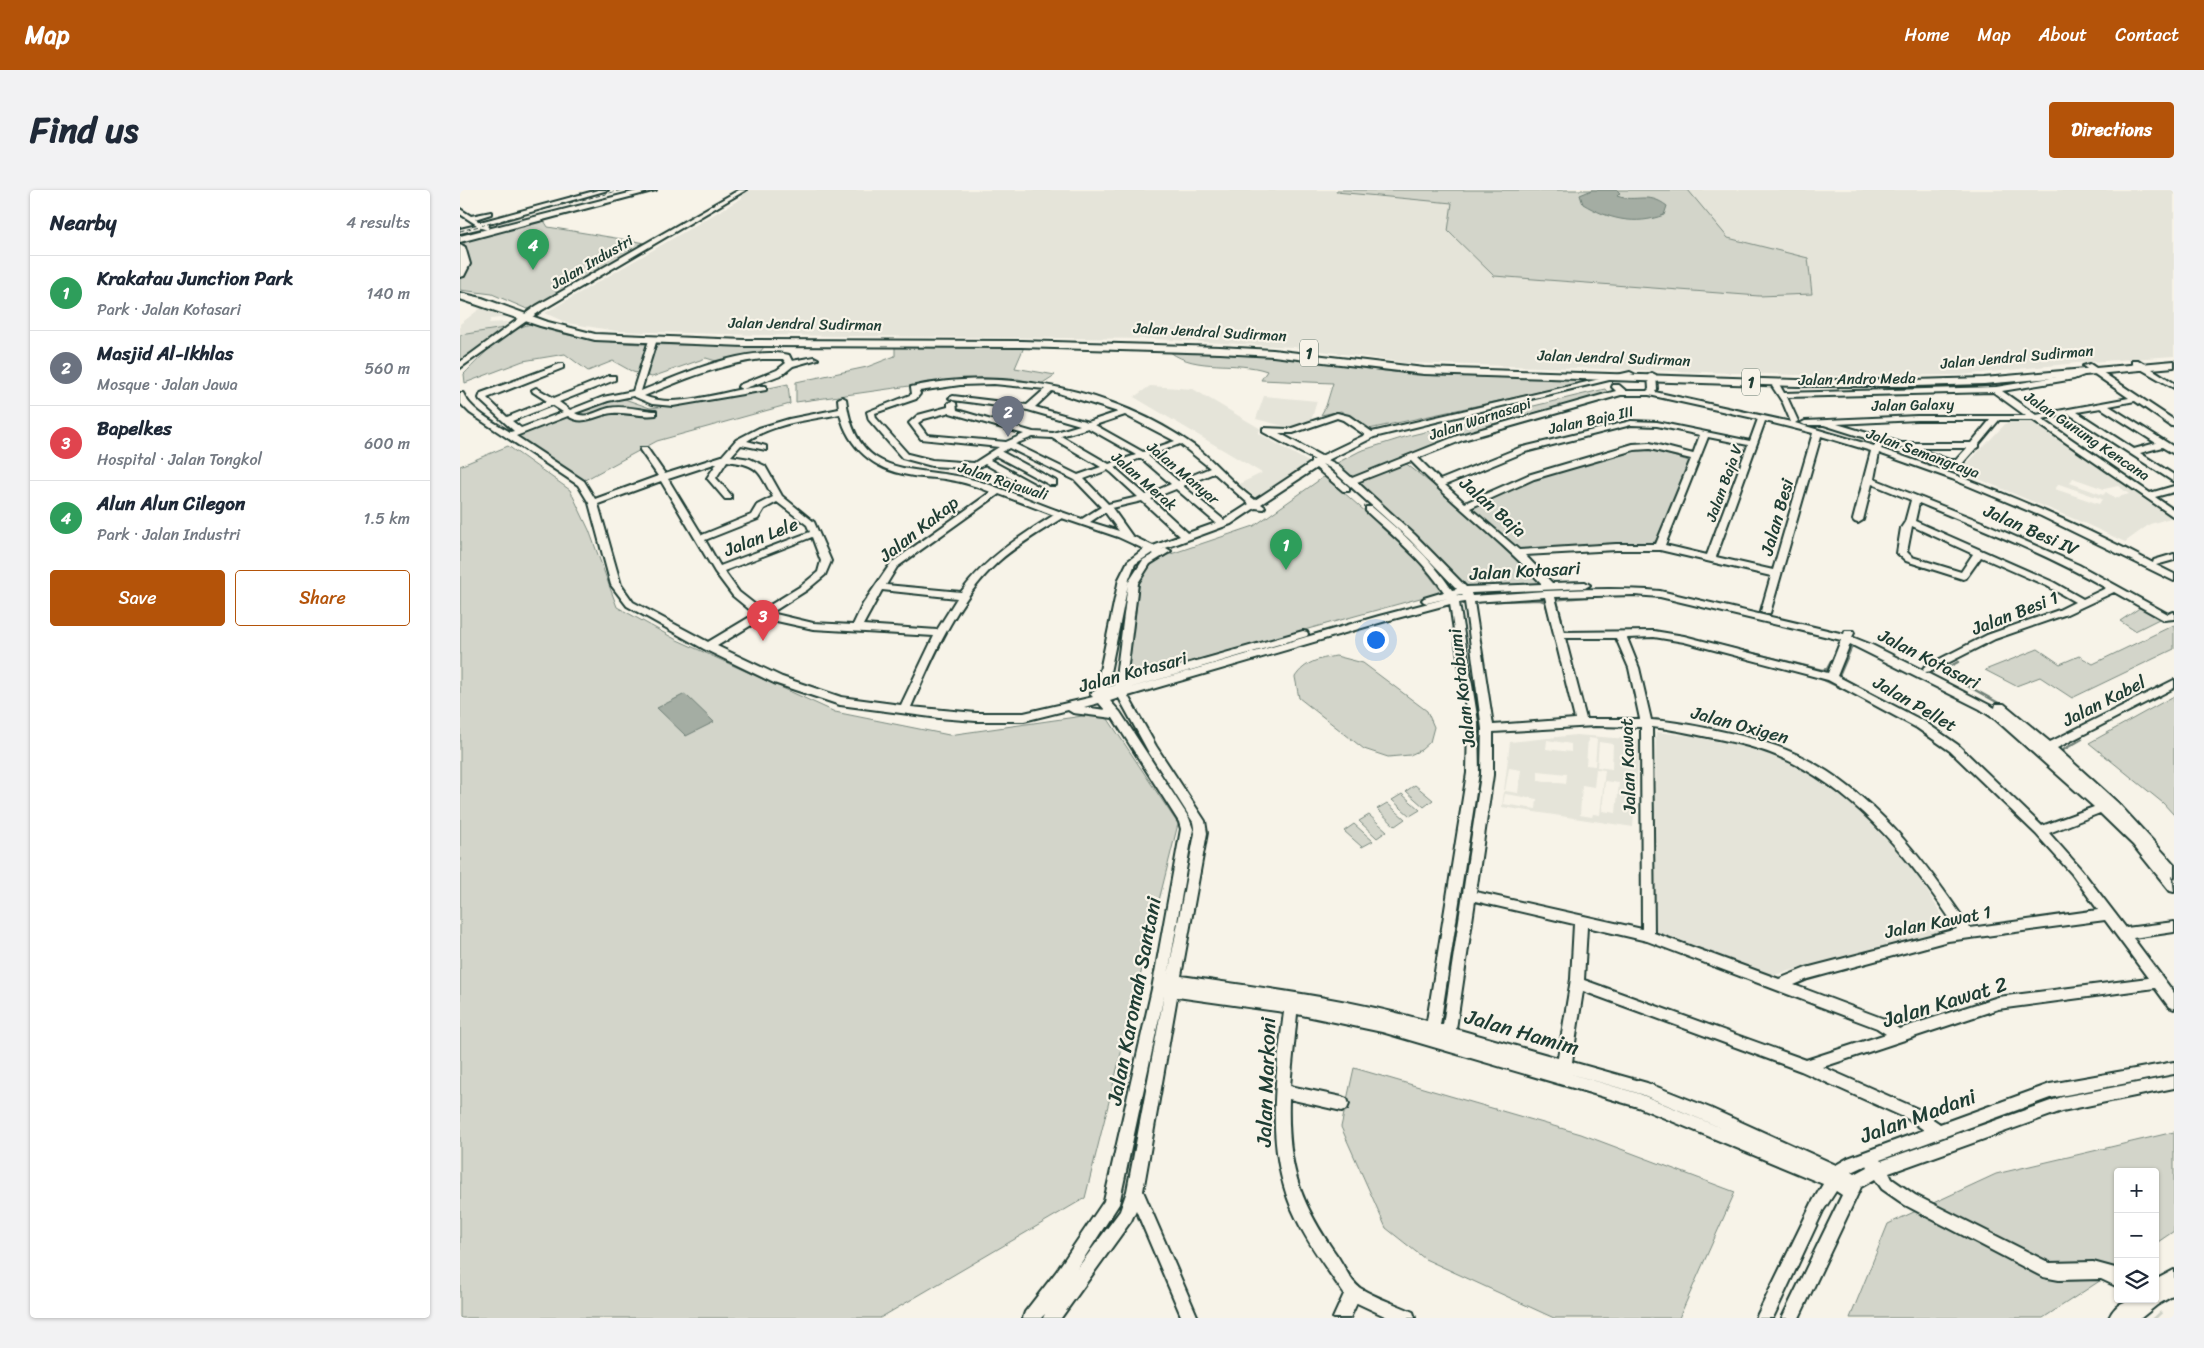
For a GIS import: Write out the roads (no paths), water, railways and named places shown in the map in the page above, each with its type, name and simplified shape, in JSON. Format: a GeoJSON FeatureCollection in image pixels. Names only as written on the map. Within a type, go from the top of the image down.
{"type":"FeatureCollection","features":[{"type":"Feature","properties":{"kind":"highway"},"geometry":{"type":"LineString","coordinates":[[460,239],[484,227],[652,190]]}},
{"type":"Feature","properties":{"kind":"highway"},"geometry":{"type":"LineString","coordinates":[[460,247],[465,264],[460,274]]}},
{"type":"Feature","properties":{"kind":"highway","name":"Jalan Jendral Sudirman"},"geometry":{"type":"LineString","coordinates":[[460,294],[581,334],[653,339],[775,343],[1021,344],[1247,351],[1408,370]]}},
{"type":"Feature","properties":{"kind":"highway","name":"Jalan Jendral Sudirman"},"geometry":{"type":"LineString","coordinates":[[527,316],[605,334],[744,339],[994,340],[1216,346],[1294,351],[1414,366],[1636,380],[1913,380],[2087,370]]}},
{"type":"Feature","properties":{"kind":"highway","name":"1"},"geometry":{"type":"LineString","coordinates":[[1408,370],[1636,380],[1797,383],[1984,381],[2087,370],[2153,367]]}},
{"type":"Feature","properties":{"kind":"highway"},"geometry":{"type":"LineString","coordinates":[[2159,1291],[2174,1282]]}},
{"type":"Feature","properties":{"kind":"highway"},"geometry":{"type":"LineString","coordinates":[[2120,1318],[2142,1303]]}},
{"type":"Feature","properties":{"kind":"street"},"geometry":{"type":"LineString","coordinates":[[484,227],[525,209],[604,190]]}},
{"type":"Feature","properties":{"kind":"street","name":"Jalan Industri"},"geometry":{"type":"LineString","coordinates":[[460,366],[468,362],[527,316],[743,190]]}},
{"type":"Feature","properties":{"kind":"street"},"geometry":{"type":"LineString","coordinates":[[460,231],[484,227],[553,208]]}},
{"type":"Feature","properties":{"kind":"street"},"geometry":{"type":"LineString","coordinates":[[460,211],[484,227]]}},
{"type":"Feature","properties":{"kind":"street"},"geometry":{"type":"LineString","coordinates":[[471,218],[490,213]]}},
{"type":"Feature","properties":{"kind":"street"},"geometry":{"type":"LineString","coordinates":[[637,395],[653,339]]}},
{"type":"Feature","properties":{"kind":"street"},"geometry":{"type":"LineString","coordinates":[[766,355],[775,343]]}},
{"type":"Feature","properties":{"kind":"street"},"geometry":{"type":"LineString","coordinates":[[510,435],[566,412],[618,396],[637,395],[726,361],[766,355],[786,357],[790,364]]}},
{"type":"Feature","properties":{"kind":"street"},"geometry":{"type":"LineString","coordinates":[[730,394],[780,372],[790,364],[814,359]]}},
{"type":"Feature","properties":{"kind":"street"},"geometry":{"type":"LineString","coordinates":[[460,373],[468,362]]}},
{"type":"Feature","properties":{"kind":"street"},"geometry":{"type":"LineString","coordinates":[[520,431],[483,398],[484,395],[560,366]]}},
{"type":"Feature","properties":{"kind":"street"},"geometry":{"type":"LineString","coordinates":[[2153,367],[2174,386]]}},
{"type":"Feature","properties":{"kind":"street"},"geometry":{"type":"LineString","coordinates":[[2087,370],[2174,424]]}},
{"type":"Feature","properties":{"kind":"street","name":"Jalan Andro Meda"},"geometry":{"type":"LineString","coordinates":[[1782,395],[1995,390],[2071,377],[2087,370]]}},
{"type":"Feature","properties":{"kind":"street"},"geometry":{"type":"LineString","coordinates":[[506,420],[612,378]]}},
{"type":"Feature","properties":{"kind":"street"},"geometry":{"type":"LineString","coordinates":[[1622,392],[1636,380]]}},
{"type":"Feature","properties":{"kind":"street"},"geometry":{"type":"LineString","coordinates":[[1101,695],[1127,570],[1135,559],[1223,524],[1258,506],[1322,463],[1342,447],[1371,436],[1636,380]]}},
{"type":"Feature","properties":{"kind":"street"},"geometry":{"type":"LineString","coordinates":[[1322,463],[1369,443],[1636,380]]}},
{"type":"Feature","properties":{"kind":"street","name":"Jalan Warnasapi"},"geometry":{"type":"LineString","coordinates":[[1350,482],[1460,438],[1622,392],[1634,394],[1636,380]]}},
{"type":"Feature","properties":{"kind":"street","name":"Jalan Semangraya"},"geometry":{"type":"LineString","coordinates":[[1636,380],[1762,418],[1878,447],[2062,523],[2131,554],[2174,578]]}},
{"type":"Feature","properties":{"kind":"street","name":"Jalan Semangraya"},"geometry":{"type":"LineString","coordinates":[[1636,380],[1813,422],[2061,516],[2174,571]]}},
{"type":"Feature","properties":{"kind":"street","name":"Jalan Gunung Kencana"},"geometry":{"type":"LineString","coordinates":[[1984,381],[2174,514]]}},
{"type":"Feature","properties":{"kind":"street"},"geometry":{"type":"LineString","coordinates":[[975,466],[932,463],[910,458],[902,454],[872,418],[871,412],[913,397],[916,394],[914,389],[952,383],[1006,382],[1050,388],[1126,412],[1182,441],[1258,506]]}},
{"type":"Feature","properties":{"kind":"street"},"geometry":{"type":"LineString","coordinates":[[952,383],[952,409]]}},
{"type":"Feature","properties":{"kind":"street"},"geometry":{"type":"LineString","coordinates":[[1776,386],[1794,419]]}},
{"type":"Feature","properties":{"kind":"street"},"geometry":{"type":"LineString","coordinates":[[637,395],[649,401],[666,404],[763,388]]}},
{"type":"Feature","properties":{"kind":"street"},"geometry":{"type":"LineString","coordinates":[[1030,408],[1050,388]]}},
{"type":"Feature","properties":{"kind":"street"},"geometry":{"type":"LineString","coordinates":[[536,390],[566,412],[579,418],[592,417],[611,410],[653,413]]}},
{"type":"Feature","properties":{"kind":"street","name":"Jalan Kotasari"},"geometry":{"type":"LineString","coordinates":[[460,395],[461,399],[473,411],[581,483],[593,503],[616,585],[624,598],[671,628],[708,647],[778,680],[840,701],[976,717],[1024,717],[1064,708],[1101,695],[1466,594],[1549,595],[1642,588],[1683,590],[1766,611],[1848,636],[1928,669],[1997,705],[2054,745],[2174,887]]}},
{"type":"Feature","properties":{"kind":"street","name":"Jalan Manyar"},"geometry":{"type":"LineString","coordinates":[[953,398],[1030,408],[1089,425],[1141,454],[1179,484],[1223,524]]}},
{"type":"Feature","properties":{"kind":"street","name":"Jalan Galaxy"},"geometry":{"type":"LineString","coordinates":[[1813,422],[2033,416],[2071,412],[2132,398]]}},
{"type":"Feature","properties":{"kind":"street","name":"Jalan Galaxy"},"geometry":{"type":"LineString","coordinates":[[2033,416],[2132,398]]}},
{"type":"Feature","properties":{"kind":"street","name":"Jalan Rajawali"},"geometry":{"type":"LineString","coordinates":[[842,399],[843,411],[857,444],[880,464],[900,471],[960,479],[998,491],[1083,523],[1127,536],[1155,551]]}},
{"type":"Feature","properties":{"kind":"street"},"geometry":{"type":"LineString","coordinates":[[2102,405],[2174,451]]}},
{"type":"Feature","properties":{"kind":"street"},"geometry":{"type":"LineString","coordinates":[[1126,412],[1054,436],[1032,434],[952,409],[921,416],[913,423],[924,437],[1009,445],[1078,478],[1106,507],[1127,536]]}},
{"type":"Feature","properties":{"kind":"street"},"geometry":{"type":"LineString","coordinates":[[728,497],[711,479],[724,458],[739,442],[760,429],[843,411]]}},
{"type":"Feature","properties":{"kind":"street"},"geometry":{"type":"LineString","coordinates":[[2071,412],[2174,479]]}},
{"type":"Feature","properties":{"kind":"street"},"geometry":{"type":"LineString","coordinates":[[1371,436],[1346,418],[1337,416],[1290,431],[1268,432],[1322,463],[1350,482],[1412,537],[1466,594]]}},
{"type":"Feature","properties":{"kind":"street","name":"Jalan Baja V"},"geometry":{"type":"LineString","coordinates":[[1711,558],[1762,418]]}},
{"type":"Feature","properties":{"kind":"street"},"geometry":{"type":"LineString","coordinates":[[1813,422],[1956,464],[1976,445],[1997,418]]}},
{"type":"Feature","properties":{"kind":"street","name":"Jalan Baja III"},"geometry":{"type":"LineString","coordinates":[[1439,484],[1522,450],[1615,426],[1645,423],[1705,433],[1754,444]]}},
{"type":"Feature","properties":{"kind":"street","name":"Jalan Besi"},"geometry":{"type":"LineString","coordinates":[[1766,611],[1818,432]]}},
{"type":"Feature","properties":{"kind":"street"},"geometry":{"type":"LineString","coordinates":[[1660,547],[1705,433]]}},
{"type":"Feature","properties":{"kind":"street"},"geometry":{"type":"LineString","coordinates":[[960,479],[995,452],[1032,434]]}},
{"type":"Feature","properties":{"kind":"street","name":"Jalan Merak"},"geometry":{"type":"LineString","coordinates":[[1054,436],[1108,466],[1186,538]]}},
{"type":"Feature","properties":{"kind":"street"},"geometry":{"type":"LineString","coordinates":[[1078,478],[1182,441]]}},
{"type":"Feature","properties":{"kind":"street"},"geometry":{"type":"LineString","coordinates":[[739,442],[763,448]]}},
{"type":"Feature","properties":{"kind":"street"},"geometry":{"type":"LineString","coordinates":[[2133,452],[2163,444]]}},
{"type":"Feature","properties":{"kind":"street"},"geometry":{"type":"LineString","coordinates":[[1900,446],[1976,445]]}},
{"type":"Feature","properties":{"kind":"street"},"geometry":{"type":"LineString","coordinates":[[1464,506],[1531,477],[1633,448],[1650,446],[1695,457]]}},
{"type":"Feature","properties":{"kind":"street"},"geometry":{"type":"LineString","coordinates":[[1858,520],[1878,447]]}},
{"type":"Feature","properties":{"kind":"street"},"geometry":{"type":"LineString","coordinates":[[644,450],[718,570],[736,594],[761,614],[813,626],[940,633]]}},
{"type":"Feature","properties":{"kind":"street"},"geometry":{"type":"LineString","coordinates":[[995,452],[1053,483]]}},
{"type":"Feature","properties":{"kind":"street"},"geometry":{"type":"LineString","coordinates":[[880,464],[902,454]]}},
{"type":"Feature","properties":{"kind":"street","name":"Jalan Baja"},"geometry":{"type":"LineString","coordinates":[[1412,457],[1439,484],[1519,553],[1549,595],[1582,724]]}},
{"type":"Feature","properties":{"kind":"street"},"geometry":{"type":"LineString","coordinates":[[593,503],[724,458],[747,461],[760,466],[778,498],[810,524],[826,561],[822,573],[804,588],[708,647]]}},
{"type":"Feature","properties":{"kind":"street"},"geometry":{"type":"LineString","coordinates":[[984,460],[1040,491]]}},
{"type":"Feature","properties":{"kind":"street"},"geometry":{"type":"LineString","coordinates":[[1322,463],[1407,543],[1452,597]]}},
{"type":"Feature","properties":{"kind":"street"},"geometry":{"type":"LineString","coordinates":[[1083,523],[1106,507],[1144,498],[1216,469]]}},
{"type":"Feature","properties":{"kind":"street"},"geometry":{"type":"LineString","coordinates":[[1025,501],[1067,473]]}},
{"type":"Feature","properties":{"kind":"street","name":"Jalan Besi IV"},"geometry":{"type":"LineString","coordinates":[[1870,480],[2033,547],[2076,567],[2168,618],[2174,615]]}},
{"type":"Feature","properties":{"kind":"street"},"geometry":{"type":"LineString","coordinates":[[2149,496],[2174,489]]}},
{"type":"Feature","properties":{"kind":"street","name":"Jalan Kakap"},"geometry":{"type":"LineString","coordinates":[[856,629],[879,587],[894,565],[998,491]]}},
{"type":"Feature","properties":{"kind":"street"},"geometry":{"type":"LineString","coordinates":[[699,539],[755,517],[760,507],[778,498]]}},
{"type":"Feature","properties":{"kind":"street"},"geometry":{"type":"LineString","coordinates":[[1916,498],[1910,522],[1906,528],[1902,555],[1909,559],[1963,576],[1979,552]]}},
{"type":"Feature","properties":{"kind":"street"},"geometry":{"type":"LineString","coordinates":[[1121,690],[1121,674],[1133,583],[1146,562],[1155,551],[1235,526],[1258,506]]}},
{"type":"Feature","properties":{"kind":"street"},"geometry":{"type":"LineString","coordinates":[[905,709],[940,633],[962,595],[994,560],[1062,515]]}},
{"type":"Feature","properties":{"kind":"street"},"geometry":{"type":"LineString","coordinates":[[1910,522],[2050,584],[2082,602]]}},
{"type":"Feature","properties":{"kind":"street","name":"Jalan Lele"},"geometry":{"type":"LineString","coordinates":[[718,570],[815,533]]}},
{"type":"Feature","properties":{"kind":"street"},"geometry":{"type":"LineString","coordinates":[[1519,553],[1616,547],[1660,547],[1777,574]]}},
{"type":"Feature","properties":{"kind":"street"},"geometry":{"type":"LineString","coordinates":[[2157,562],[2174,556]]}},
{"type":"Feature","properties":{"kind":"street"},"geometry":{"type":"LineString","coordinates":[[879,587],[962,595]]}},
{"type":"Feature","properties":{"kind":"street","name":"Jalan Kotasari"},"geometry":{"type":"LineString","coordinates":[[1642,588],[1848,636],[1989,709],[2107,806],[2138,829],[2174,872]]}},
{"type":"Feature","properties":{"kind":"street","name":"Jalan Besi 1"},"geometry":{"type":"LineString","coordinates":[[1928,669],[1991,637],[2054,616],[2114,588]]}},
{"type":"Feature","properties":{"kind":"street","name":"Jalan Kotabumi"},"geometry":{"type":"LineString","coordinates":[[1449,1039],[1487,775],[1488,729],[1466,594]]}},
{"type":"Feature","properties":{"kind":"street","name":"Jalan Kotabumi"},"geometry":{"type":"LineString","coordinates":[[1431,1035],[1450,904],[1473,773],[1473,722],[1452,597]]}},
{"type":"Feature","properties":{"kind":"street","name":"Jalan Pellet"},"geometry":{"type":"LineString","coordinates":[[1558,635],[1621,636],[1654,634],[1684,638],[1830,677],[1946,740],[2040,831],[2076,871],[2174,1003]]}},
{"type":"Feature","properties":{"kind":"street","name":"Jalan Kawat"},"geometry":{"type":"LineString","coordinates":[[1621,636],[1634,668],[1646,723],[1648,936]]}},
{"type":"Feature","properties":{"kind":"street"},"geometry":{"type":"LineString","coordinates":[[1830,677],[1848,636]]}},
{"type":"Feature","properties":{"kind":"street"},"geometry":{"type":"LineString","coordinates":[[1105,674],[1121,674]]}},
{"type":"Feature","properties":{"kind":"street","name":"Jalan Kabel"},"geometry":{"type":"LineString","coordinates":[[2054,745],[2174,684]]}},
{"type":"Feature","properties":{"kind":"street","name":"Jalan Karomah Santani"},"geometry":{"type":"LineString","coordinates":[[1051,1318],[1126,1216],[1135,1191],[1167,985],[1187,829],[1146,750],[1121,690]]}},
{"type":"Feature","properties":{"kind":"street","name":"Jalan Karomah Santani"},"geometry":{"type":"LineString","coordinates":[[1101,695],[1146,750]]}},
{"type":"Feature","properties":{"kind":"street"},"geometry":{"type":"LineString","coordinates":[[1064,708],[1116,715]]}},
{"type":"Feature","properties":{"kind":"street","name":"Jalan Oxigen"},"geometry":{"type":"LineString","coordinates":[[1488,729],[1646,723],[1716,734],[1770,749],[1796,759],[1845,789],[1902,848],[1944,899],[1966,933]]}},
{"type":"Feature","properties":{"kind":"street"},"geometry":{"type":"LineString","coordinates":[[1473,773],[1487,775]]}},
{"type":"Feature","properties":{"kind":"street"},"geometry":{"type":"LineString","coordinates":[[2040,831],[2107,806]]}},
{"type":"Feature","properties":{"kind":"street"},"geometry":{"type":"LineString","coordinates":[[1469,895],[1648,936],[1882,1024],[1892,1030],[1897,1037]]}},
{"type":"Feature","properties":{"kind":"street","name":"Jalan Kawat 1"},"geometry":{"type":"LineString","coordinates":[[1780,985],[1792,979],[1874,954],[1966,933],[2108,914]]}},
{"type":"Feature","properties":{"kind":"street"},"geometry":{"type":"LineString","coordinates":[[1564,1066],[1577,983],[1581,921]]}},
{"type":"Feature","properties":{"kind":"street"},"geometry":{"type":"LineString","coordinates":[[2123,934],[2174,927]]}},
{"type":"Feature","properties":{"kind":"street","name":"Jalan Kawat 2"},"geometry":{"type":"LineString","coordinates":[[1806,1066],[2006,1001],[2158,982]]}},
{"type":"Feature","properties":{"kind":"street"},"geometry":{"type":"LineString","coordinates":[[1577,983],[1806,1066],[1913,1114],[1937,1131]]}},
{"type":"Feature","properties":{"kind":"street","name":"Jalan Karomah Santani"},"geometry":{"type":"LineString","coordinates":[[1031,1318],[1062,1278],[1111,1204],[1167,985]]}},
{"type":"Feature","properties":{"kind":"street","name":"Jalan Hamim"},"geometry":{"type":"LineString","coordinates":[[1167,985],[1431,1035],[1564,1066],[1642,1088],[1705,1113],[1853,1187]]}},
{"type":"Feature","properties":{"kind":"street","name":"Jalan Hamim"},"geometry":{"type":"LineString","coordinates":[[1167,985],[1298,998],[1385,1015],[1431,1035]]}},
{"type":"Feature","properties":{"kind":"street","name":"Jalan Markoni"},"geometry":{"type":"LineString","coordinates":[[1291,1007],[1282,1091],[1281,1141],[1291,1188],[1325,1252],[1352,1293]]}},
{"type":"Feature","properties":{"kind":"street","name":"Jalan Hamim"},"geometry":{"type":"LineString","coordinates":[[1449,1039],[1640,1101],[1835,1177]]}},
{"type":"Feature","properties":{"kind":"street","name":"Jalan Madani"},"geometry":{"type":"LineString","coordinates":[[1853,1187],[1874,1164],[1937,1131],[2050,1091],[2174,1068]]}},
{"type":"Feature","properties":{"kind":"street","name":"Jalan Madani"},"geometry":{"type":"LineString","coordinates":[[1835,1177],[1853,1163],[1874,1164],[2062,1104],[2174,1082]]}},
{"type":"Feature","properties":{"kind":"street"},"geometry":{"type":"LineString","coordinates":[[1282,1091],[1342,1104]]}},
{"type":"Feature","properties":{"kind":"street"},"geometry":{"type":"LineString","coordinates":[[1874,1164],[1887,1184],[1910,1200],[2050,1271],[2063,1273],[2087,1269],[2100,1270],[2114,1278]]}},
{"type":"Feature","properties":{"kind":"street"},"geometry":{"type":"LineString","coordinates":[[1120,1170],[1138,1171]]}},
{"type":"Feature","properties":{"kind":"street"},"geometry":{"type":"LineString","coordinates":[[1764,1318],[1818,1206],[1835,1177]]}},
{"type":"Feature","properties":{"kind":"street"},"geometry":{"type":"LineString","coordinates":[[1790,1318],[1853,1187]]}},
{"type":"Feature","properties":{"kind":"street"},"geometry":{"type":"LineString","coordinates":[[1135,1191],[1190,1318]]}},
{"type":"Feature","properties":{"kind":"street"},"geometry":{"type":"LineString","coordinates":[[1341,1318],[1352,1293],[1407,1318]]}},
{"type":"Feature","properties":{"kind":"waterway"},"geometry":{"type":"LineString","coordinates":[[1554,600],[1600,596]]}},
{"type":"Feature","properties":{"kind":"waterway"},"geometry":{"type":"LineString","coordinates":[[1474,602],[1540,600]]}},
{"type":"Feature","properties":{"kind":"waterway"},"geometry":{"type":"LineString","coordinates":[[1540,600],[1549,600]]}},
{"type":"Feature","properties":{"kind":"waterway"},"geometry":{"type":"LineString","coordinates":[[1540,600],[1545,602],[1550,619]]}},
{"type":"Feature","properties":{"kind":"waterway"},"geometry":{"type":"LineString","coordinates":[[1557,600],[1562,619]]}},
{"type":"Feature","properties":{"kind":"waterway"},"geometry":{"type":"LineString","coordinates":[[1561,618],[1564,630],[1577,632]]}},
{"type":"Feature","properties":{"kind":"waterway"},"geometry":{"type":"LineString","coordinates":[[1716,644],[1822,670],[1827,669],[1838,649]]}},
{"type":"Feature","properties":{"kind":"waterway"},"geometry":{"type":"LineString","coordinates":[[1852,646],[1839,676],[1886,701]]}},
{"type":"Feature","properties":{"kind":"waterway"},"geometry":{"type":"LineString","coordinates":[[1721,652],[1752,660]]}},
{"type":"Feature","properties":{"kind":"waterway"},"geometry":{"type":"LineString","coordinates":[[1958,662],[1941,671],[2004,706]]}},
{"type":"Feature","properties":{"kind":"waterway"},"geometry":{"type":"LineString","coordinates":[[1820,678],[1856,695]]}},
{"type":"Feature","properties":{"kind":"waterway"},"geometry":{"type":"LineString","coordinates":[[2065,755],[2063,750],[2082,739]]}},
{"type":"Feature","properties":{"kind":"tunnel"},"geometry":{"type":"LineString","coordinates":[[2143,1303],[2157,1318]]}},
{"type":"Feature","properties":{"kind":"railway"},"geometry":{"type":"LineString","coordinates":[[460,231],[621,190]]}},
{"type":"Feature","properties":{"kind":"place","name":"Alun Alun Cilegon"},"geometry":{"type":"Point","coordinates":[533,270]}},
{"type":"Feature","properties":{"kind":"place","name":"Masjid Al-Ikhlas"},"geometry":{"type":"Point","coordinates":[1008,437]}},
{"type":"Feature","properties":{"kind":"place","name":"Krakatau Junction Park"},"geometry":{"type":"Point","coordinates":[1286,570]}},
{"type":"Feature","properties":{"kind":"place","name":"Bapelkes"},"geometry":{"type":"Point","coordinates":[763,641]}}]}
